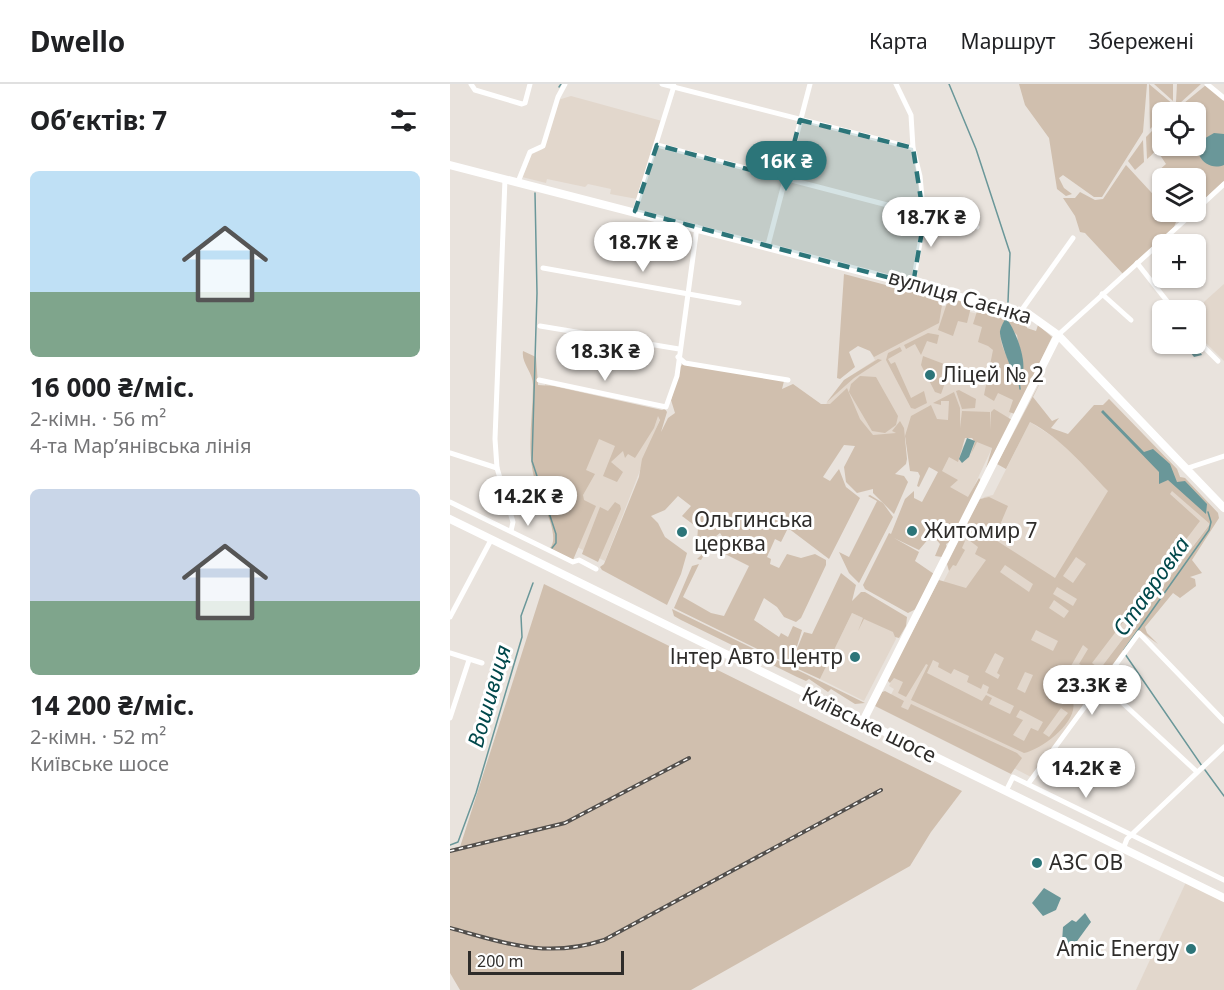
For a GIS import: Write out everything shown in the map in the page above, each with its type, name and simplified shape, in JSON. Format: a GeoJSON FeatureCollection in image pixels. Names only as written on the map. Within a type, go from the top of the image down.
{"type":"FeatureCollection","features":[{"type":"Feature","properties":{"kind":"main road","name":"Київське шосе"},"geometry":{"type":"LineString","coordinates":[[450,519],[1224,898]]}},
{"type":"Feature","properties":{"kind":"street"},"geometry":{"type":"LineString","coordinates":[[471,84],[475,90],[522,104],[525,103],[530,84]]}},
{"type":"Feature","properties":{"kind":"street"},"geometry":{"type":"LineString","coordinates":[[518,182],[530,153],[543,146],[558,97],[565,84]]}},
{"type":"Feature","properties":{"kind":"street"},"geometry":{"type":"LineString","coordinates":[[662,84],[913,148]]}},
{"type":"Feature","properties":{"kind":"street"},"geometry":{"type":"LineString","coordinates":[[768,245],[810,84]]}},
{"type":"Feature","properties":{"kind":"street"},"geometry":{"type":"LineString","coordinates":[[896,84],[911,115],[913,148],[920,176],[922,211],[913,284]]}},
{"type":"Feature","properties":{"kind":"street"},"geometry":{"type":"LineString","coordinates":[[1207,84],[1224,98]]}},
{"type":"Feature","properties":{"kind":"street"},"geometry":{"type":"LineString","coordinates":[[635,211],[674,86]]}},
{"type":"Feature","properties":{"kind":"street"},"geometry":{"type":"LineString","coordinates":[[657,145],[785,180],[922,211],[930,208],[977,227]]}},
{"type":"Feature","properties":{"kind":"street","name":"вулиця Саєнка"},"geometry":{"type":"LineString","coordinates":[[450,165],[1021,311],[1044,323],[1058,335],[1224,508]]}},
{"type":"Feature","properties":{"kind":"street"},"geometry":{"type":"LineString","coordinates":[[506,179],[495,428],[497,468],[513,522],[511,531]]}},
{"type":"Feature","properties":{"kind":"street"},"geometry":{"type":"LineString","coordinates":[[1206,201],[1224,184]]}},
{"type":"Feature","properties":{"kind":"street"},"geometry":{"type":"LineString","coordinates":[[863,721],[1058,335],[1183,222]]}},
{"type":"Feature","properties":{"kind":"street"},"geometry":{"type":"LineString","coordinates":[[539,380],[666,407],[677,376],[697,227]]}},
{"type":"Feature","properties":{"kind":"street"},"geometry":{"type":"LineString","coordinates":[[1021,311],[1073,238]]}},
{"type":"Feature","properties":{"kind":"street"},"geometry":{"type":"LineString","coordinates":[[1137,263],[1166,300]]}},
{"type":"Feature","properties":{"kind":"street"},"geometry":{"type":"LineString","coordinates":[[543,268],[739,303]]}},
{"type":"Feature","properties":{"kind":"street"},"geometry":{"type":"LineString","coordinates":[[1102,294],[1131,320]]}},
{"type":"Feature","properties":{"kind":"street"},"geometry":{"type":"LineString","coordinates":[[540,326],[679,349]]}},
{"type":"Feature","properties":{"kind":"street"},"geometry":{"type":"LineString","coordinates":[[1206,349],[1218,361]]}},
{"type":"Feature","properties":{"kind":"street"},"geometry":{"type":"LineString","coordinates":[[678,357],[686,363],[788,380]]}},
{"type":"Feature","properties":{"kind":"street"},"geometry":{"type":"LineString","coordinates":[[450,453],[497,468]]}},
{"type":"Feature","properties":{"kind":"street"},"geometry":{"type":"LineString","coordinates":[[1185,469],[1224,456]]}},
{"type":"Feature","properties":{"kind":"street"},"geometry":{"type":"LineString","coordinates":[[450,501],[573,562],[579,560],[596,569]]}},
{"type":"Feature","properties":{"kind":"street"},"geometry":{"type":"LineString","coordinates":[[450,617],[491,540]]}},
{"type":"Feature","properties":{"kind":"street"},"geometry":{"type":"LineString","coordinates":[[1028,784],[1139,633],[1224,721]]}},
{"type":"Feature","properties":{"kind":"street"},"geometry":{"type":"LineString","coordinates":[[450,653],[482,663]]}},
{"type":"Feature","properties":{"kind":"street"},"geometry":{"type":"LineString","coordinates":[[450,717],[469,660]]}},
{"type":"Feature","properties":{"kind":"street"},"geometry":{"type":"LineString","coordinates":[[1101,684],[1196,771]]}},
{"type":"Feature","properties":{"kind":"street"},"geometry":{"type":"LineString","coordinates":[[1123,849],[1128,839],[1196,771],[1224,747]]}},
{"type":"Feature","properties":{"kind":"street"},"geometry":{"type":"LineString","coordinates":[[1006,791],[1013,777],[1134,834],[1224,880]]}},
{"type":"Feature","properties":{"kind":"highlighted area"},"geometry":{"type":"Polygon","coordinates":[[[800,120],[913,148],[924,219],[913,284],[635,211],[657,145],[785,179],[800,120]]]}},
{"type":"Feature","properties":{"kind":"shaded area"},"geometry":{"type":"Polygon","coordinates":[[[1019,84],[1147,84],[1143,132],[1102,197],[1094,197],[1063,175],[1059,178],[1064,188],[1072,194],[1066,196],[1057,189],[1049,138],[1025,105],[1019,84]]]}},
{"type":"Feature","properties":{"kind":"shaded area"},"geometry":{"type":"Polygon","coordinates":[[[1149,84],[1170,102],[1152,102],[1152,127],[1150,129],[1149,84]]]}},
{"type":"Feature","properties":{"kind":"shaded area"},"geometry":{"type":"Polygon","coordinates":[[[1154,84],[1173,84],[1173,101],[1154,84]]]}},
{"type":"Feature","properties":{"kind":"shaded area"},"geometry":{"type":"Polygon","coordinates":[[[1177,84],[1201,84],[1181,102],[1176,102],[1177,84]]]}},
{"type":"Feature","properties":{"kind":"shaded area"},"geometry":{"type":"Polygon","coordinates":[[[1206,85],[1224,99],[1224,181],[1206,198],[1206,168],[1161,168],[1166,164],[1161,156],[1206,156],[1206,102],[1185,102],[1206,85]]]}},
{"type":"Feature","properties":{"kind":"shaded area"},"geometry":{"type":"Polygon","coordinates":[[[571,96],[662,121],[637,199],[610,194],[611,189],[588,184],[585,187],[547,179],[546,183],[522,177],[530,155],[543,149],[558,100],[571,96]]]}},
{"type":"Feature","properties":{"kind":"shaded area"},"geometry":{"type":"Polygon","coordinates":[[[1152,131],[1152,154],[1147,159],[1146,137],[1152,131]]]}},
{"type":"Feature","properties":{"kind":"shaded area"},"geometry":{"type":"Polygon","coordinates":[[[1143,140],[1144,162],[1135,170],[1128,161],[1143,140]]]}},
{"type":"Feature","properties":{"kind":"shaded area"},"geometry":{"type":"Polygon","coordinates":[[[1126,165],[1152,193],[1152,222],[1176,222],[1166,234],[1152,234],[1152,247],[1123,274],[1085,233],[1080,232],[1075,216],[1063,198],[1075,198],[1080,192],[1095,200],[1103,199],[1126,165]]]}},
{"type":"Feature","properties":{"kind":"shaded area"},"geometry":{"type":"Polygon","coordinates":[[[844,274],[939,299],[939,304],[942,305],[939,323],[874,357],[870,351],[858,346],[849,352],[855,367],[840,379],[837,378],[844,274]]]}},
{"type":"Feature","properties":{"kind":"shaded area"},"geometry":{"type":"Polygon","coordinates":[[[1224,284],[1224,361],[1206,343],[1206,300],[1224,284]]]}},
{"type":"Feature","properties":{"kind":"shaded area"},"geometry":{"type":"Polygon","coordinates":[[[949,297],[972,303],[967,323],[958,321],[953,336],[938,330],[949,297]]]}},
{"type":"Feature","properties":{"kind":"shaded area","name":"Ліцей № 2"},"geometry":{"type":"Polygon","coordinates":[[[938,304],[998,319],[1018,399],[1001,433],[913,429],[904,439],[860,438],[826,405],[827,402],[844,380],[875,360],[870,351],[938,304]]]}},
{"type":"Feature","properties":{"kind":"shaded area"},"geometry":{"type":"Polygon","coordinates":[[[979,305],[1027,318],[1027,328],[1036,331],[1038,325],[1052,337],[1015,414],[1009,412],[1013,400],[998,393],[994,401],[984,395],[993,350],[978,342],[982,327],[973,324],[979,305]],[[1004,323],[1000,337],[1002,345],[1021,381],[1023,370],[1017,335],[1004,323]]]}},
{"type":"Feature","properties":{"kind":"shaded area"},"geometry":{"type":"Polygon","coordinates":[[[928,333],[939,335],[937,344],[927,341],[921,355],[915,344],[906,349],[904,345],[928,333]]]}},
{"type":"Feature","properties":{"kind":"shaded area"},"geometry":{"type":"Polygon","coordinates":[[[900,347],[902,351],[888,359],[891,364],[895,362],[911,398],[924,391],[927,403],[915,409],[911,408],[886,360],[888,353],[900,347]]]}},
{"type":"Feature","properties":{"kind":"shaded area"},"geometry":{"type":"Polygon","coordinates":[[[523,351],[536,357],[538,385],[553,386],[665,409],[667,412],[661,432],[668,418],[675,413],[671,400],[680,367],[683,364],[784,381],[782,389],[793,384],[821,404],[830,404],[847,388],[860,419],[873,435],[896,433],[892,431],[900,421],[904,428],[907,459],[906,464],[895,474],[904,476],[908,482],[894,514],[873,493],[873,489],[857,493],[846,482],[844,467],[855,446],[844,445],[823,477],[830,481],[839,469],[846,487],[860,498],[829,559],[788,528],[781,542],[775,539],[767,557],[771,559],[770,564],[779,568],[787,554],[801,558],[815,554],[826,560],[826,565],[801,618],[796,622],[784,617],[777,607],[764,598],[754,620],[779,637],[781,633],[788,637],[793,626],[802,630],[794,656],[804,632],[812,634],[841,573],[856,585],[852,601],[861,592],[865,592],[907,617],[906,626],[899,638],[895,637],[893,632],[864,619],[858,631],[863,618],[852,613],[820,679],[796,668],[792,660],[786,663],[674,608],[692,566],[699,564],[683,597],[711,613],[724,616],[749,566],[713,548],[706,552],[701,560],[697,559],[722,536],[720,533],[704,546],[697,541],[698,528],[682,516],[691,506],[678,496],[665,510],[651,516],[658,523],[665,537],[687,553],[681,574],[667,605],[602,570],[600,567],[604,564],[639,477],[642,459],[660,420],[658,416],[654,428],[635,458],[628,454],[625,458],[623,451],[611,462],[623,472],[617,482],[603,476],[615,446],[599,439],[586,470],[595,474],[583,495],[584,500],[596,506],[573,560],[550,548],[553,543],[552,528],[533,475],[531,462],[533,385],[523,351]]]}},
{"type":"Feature","properties":{"kind":"shaded area"},"geometry":{"type":"Polygon","coordinates":[[[923,356],[944,364],[941,378],[946,380],[941,394],[935,392],[921,365],[923,356]]]}},
{"type":"Feature","properties":{"kind":"shaded area"},"geometry":{"type":"Polygon","coordinates":[[[878,359],[882,360],[854,378],[827,402],[844,380],[878,359]]]}},
{"type":"Feature","properties":{"kind":"shaded area"},"geometry":{"type":"Polygon","coordinates":[[[1045,373],[1033,397],[1052,421],[1059,418],[1051,428],[1068,434],[1094,405],[1103,405],[1109,399],[1177,469],[1180,477],[1185,478],[1218,513],[1219,518],[1192,560],[1202,573],[1190,577],[1195,579],[1196,586],[1180,598],[1173,593],[1145,627],[1147,633],[1158,644],[1140,631],[1105,676],[1079,664],[1088,649],[1083,645],[1056,692],[1073,702],[1070,718],[1057,734],[1040,746],[1024,753],[911,700],[928,665],[926,664],[906,697],[898,693],[903,682],[894,678],[890,683],[887,680],[939,580],[966,588],[986,560],[975,554],[978,547],[961,534],[980,499],[989,497],[1008,506],[994,539],[1055,578],[1108,491],[1062,444],[1030,422],[1006,469],[997,464],[1045,373]],[[1172,491],[1170,494],[1200,521],[1092,663],[1100,669],[1210,524],[1172,491]],[[1076,557],[1063,576],[1073,583],[1086,564],[1076,557]],[[1005,565],[1000,572],[1029,592],[1033,584],[1005,565]],[[1057,587],[1053,594],[1073,606],[1077,599],[1057,587]],[[1054,600],[1049,608],[1064,618],[1069,611],[1054,600]],[[1036,630],[1031,640],[1053,651],[1058,641],[1036,630]],[[995,653],[985,672],[998,679],[1000,675],[997,673],[1004,658],[995,653]],[[933,660],[927,673],[982,701],[986,695],[992,698],[989,704],[1010,714],[1014,706],[987,693],[989,687],[983,684],[981,689],[967,682],[969,676],[954,669],[951,674],[938,667],[939,663],[933,660]],[[1025,672],[1017,689],[1025,693],[1033,675],[1025,672]],[[1061,708],[1043,733],[1049,737],[1068,713],[1061,708]],[[1020,710],[1016,717],[1023,720],[1013,735],[1024,741],[1031,728],[1038,731],[1043,722],[1020,710]]]}},
{"type":"Feature","properties":{"kind":"shaded area"},"geometry":{"type":"Polygon","coordinates":[[[860,376],[876,377],[898,416],[896,425],[885,433],[872,431],[849,392],[851,384],[860,376]]]}},
{"type":"Feature","properties":{"kind":"shaded area"},"geometry":{"type":"Polygon","coordinates":[[[545,384],[663,411],[605,561],[565,541],[545,384]]]}},
{"type":"Feature","properties":{"kind":"shaded area"},"geometry":{"type":"Polygon","coordinates":[[[959,390],[976,399],[975,408],[962,409],[956,391],[959,390]]]}},
{"type":"Feature","properties":{"kind":"shaded area"},"geometry":{"type":"Polygon","coordinates":[[[954,392],[960,408],[960,428],[962,411],[990,412],[990,430],[991,412],[994,409],[1012,420],[986,468],[992,448],[977,442],[971,454],[975,442],[972,438],[965,438],[958,462],[949,457],[942,471],[958,480],[950,487],[968,497],[979,478],[981,481],[951,541],[946,544],[947,548],[942,557],[935,556],[940,544],[935,538],[930,537],[919,550],[894,538],[919,552],[915,561],[934,574],[916,609],[908,613],[865,589],[863,585],[889,533],[891,534],[905,499],[914,491],[914,498],[922,502],[938,472],[929,467],[919,487],[917,486],[920,476],[918,472],[910,471],[905,436],[911,416],[931,405],[937,419],[948,420],[949,401],[941,401],[941,405],[933,403],[954,392]]]}},
{"type":"Feature","properties":{"kind":"shaded area"},"geometry":{"type":"Polygon","coordinates":[[[1109,399],[1177,469],[1180,477],[1185,478],[1218,513],[1100,669],[1105,676],[1031,777],[887,702],[894,689],[889,686],[962,546],[959,544],[984,497],[993,495],[1030,422],[1064,444],[1109,399]]]}},
{"type":"Feature","properties":{"kind":"shaded area"},"geometry":{"type":"Polygon","coordinates":[[[979,436],[992,448],[953,531],[937,462],[979,436]]]}},
{"type":"Feature","properties":{"kind":"shaded area"},"geometry":{"type":"Polygon","coordinates":[[[868,496],[883,503],[893,517],[859,583],[849,573],[839,552],[849,557],[877,501],[868,496]]]}},
{"type":"Feature","properties":{"kind":"shaded area"},"geometry":{"type":"Polygon","coordinates":[[[615,502],[620,505],[621,509],[598,562],[582,554],[600,507],[608,511],[615,502]]]}},
{"type":"Feature","properties":{"kind":"shaded area"},"geometry":{"type":"Polygon","coordinates":[[[960,538],[965,541],[962,548],[965,550],[956,566],[953,565],[949,571],[947,564],[960,538]]]}},
{"type":"Feature","properties":{"kind":"shaded area"},"geometry":{"type":"Polygon","coordinates":[[[544,584],[962,791],[931,832],[910,866],[691,990],[460,990],[450,973],[450,849],[460,847],[544,584]]]}},
{"type":"Feature","properties":{"kind":"shaded area"},"geometry":{"type":"Polygon","coordinates":[[[672,609],[865,703],[855,704],[831,689],[828,692],[809,679],[806,681],[797,677],[681,620],[674,616],[672,609]]]}},
{"type":"Feature","properties":{"kind":"shaded area"},"geometry":{"type":"Polygon","coordinates":[[[852,613],[894,632],[896,639],[864,701],[820,679],[852,613]]]}},
{"type":"Feature","properties":{"kind":"shaded area"},"geometry":{"type":"Polygon","coordinates":[[[885,691],[904,701],[901,707],[908,710],[911,704],[1017,753],[1022,758],[1011,774],[875,706],[882,692],[885,691]]]}},
{"type":"Feature","properties":{"kind":"shaded area"},"geometry":{"type":"Polygon","coordinates":[[[1187,880],[1224,899],[1224,990],[1136,990],[1187,880]]]}},
{"type":"Feature","properties":{"kind":"water"},"geometry":{"type":"Polygon","coordinates":[[[1214,133],[1224,134],[1224,165],[1206,164],[1200,156],[1206,156],[1206,138],[1214,133]]]}},
{"type":"Feature","properties":{"kind":"water"},"geometry":{"type":"Polygon","coordinates":[[[1006,318],[1018,340],[1023,359],[1022,375],[1019,381],[1010,366],[1000,335],[1000,329],[1006,318]]]}},
{"type":"Feature","properties":{"kind":"water"},"geometry":{"type":"Polygon","coordinates":[[[1103,410],[1144,452],[1153,449],[1170,464],[1177,482],[1185,481],[1207,504],[1206,514],[1168,480],[1159,484],[1159,472],[1101,412],[1103,410]]]}},
{"type":"Feature","properties":{"kind":"water"},"geometry":{"type":"Polygon","coordinates":[[[967,438],[975,441],[969,457],[962,463],[959,459],[967,438]]]}},
{"type":"Feature","properties":{"kind":"water"},"geometry":{"type":"Polygon","coordinates":[[[1044,888],[1061,898],[1056,910],[1043,916],[1032,903],[1044,888]]]}},
{"type":"Feature","properties":{"kind":"water"},"geometry":{"type":"Polygon","coordinates":[[[1085,913],[1091,922],[1072,948],[1062,942],[1063,927],[1072,920],[1076,922],[1085,913]]]}},
{"type":"Feature","properties":{"kind":"waterway","name":"Ставровка"},"geometry":{"type":"LineString","coordinates":[[949,84],[976,149],[1010,253],[1008,302]]}},
{"type":"Feature","properties":{"kind":"waterway","name":"Вошивиця"},"geometry":{"type":"LineString","coordinates":[[535,193],[537,293],[532,461],[556,534],[556,543],[552,548]]}},
{"type":"Feature","properties":{"kind":"waterway","name":"Ставровка"},"geometry":{"type":"LineString","coordinates":[[1019,381],[1020,389]]}},
{"type":"Feature","properties":{"kind":"waterway","name":"Ставровка"},"geometry":{"type":"LineString","coordinates":[[1124,650],[1209,530],[1211,522],[1208,512]]}},
{"type":"Feature","properties":{"kind":"waterway","name":"Вошивиця"},"geometry":{"type":"LineString","coordinates":[[450,845],[458,842],[476,793],[522,637],[521,616],[533,583]]}},
{"type":"Feature","properties":{"kind":"waterway","name":"Ставровка"},"geometry":{"type":"LineString","coordinates":[[1125,654],[1202,766]]}},
{"type":"Feature","properties":{"kind":"waterway","name":"Ставровка"},"geometry":{"type":"LineString","coordinates":[[1205,770],[1224,796]]}},
{"type":"Feature","properties":{"kind":"railway"},"geometry":{"type":"LineString","coordinates":[[450,851],[565,823],[689,758]]}},
{"type":"Feature","properties":{"kind":"railway"},"geometry":{"type":"LineString","coordinates":[[450,928],[508,943],[544,949],[583,946],[604,940],[881,790]]}},
{"type":"Feature","properties":{"kind":"place","name":"Ліцей № 2"},"geometry":{"type":"Point","coordinates":[930,375]}},
{"type":"Feature","properties":{"kind":"place","name":"Житомир 7"},"geometry":{"type":"Point","coordinates":[912,531]}},
{"type":"Feature","properties":{"kind":"place","name":"Ольгинська церква"},"geometry":{"type":"Point","coordinates":[682,532]}},
{"type":"Feature","properties":{"kind":"place","name":"Інтер Авто Центр"},"geometry":{"type":"Point","coordinates":[855,657]}},
{"type":"Feature","properties":{"kind":"place","name":"АЗС ОВ"},"geometry":{"type":"Point","coordinates":[1037,863]}},
{"type":"Feature","properties":{"kind":"place","name":"Amic Energy"},"geometry":{"type":"Point","coordinates":[1191,949]}}]}
